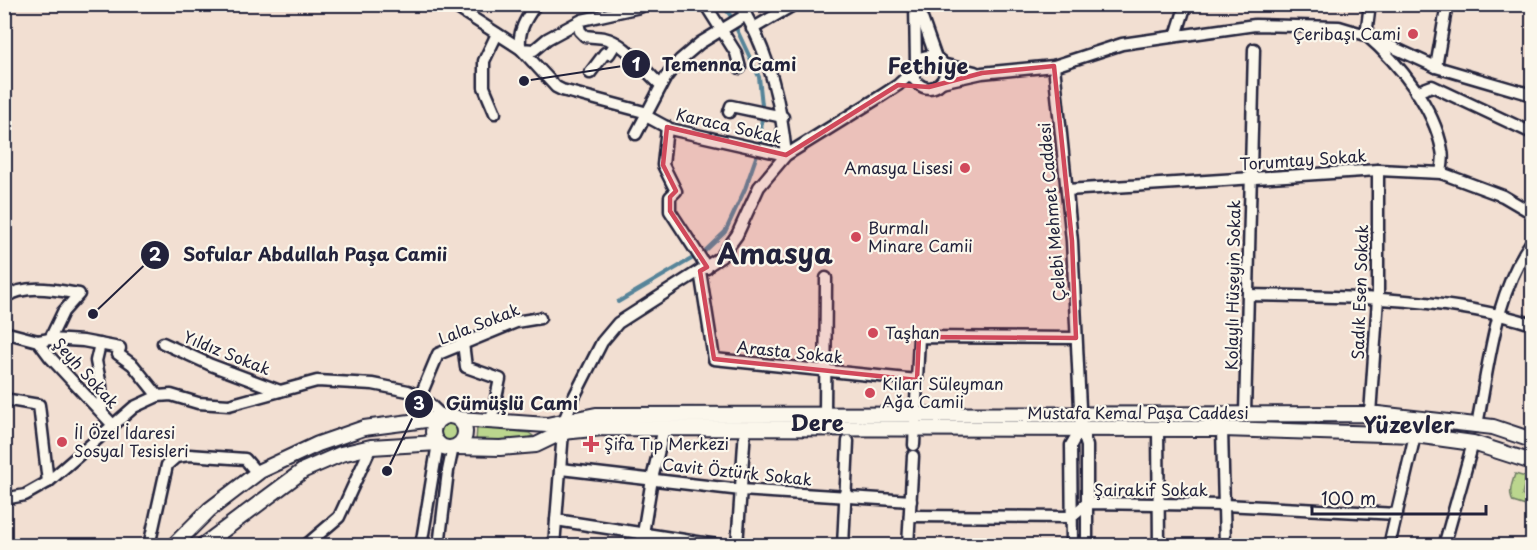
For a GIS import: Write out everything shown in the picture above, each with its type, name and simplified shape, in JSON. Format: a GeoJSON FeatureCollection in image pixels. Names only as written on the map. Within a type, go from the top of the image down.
{"type":"FeatureCollection","features":[{"type":"Feature","properties":{"kind":"main road","name":"Mustafa Kemal Paşa Caddesi"},"geometry":{"type":"LineString","coordinates":[[454,447],[500,448],[536,445],[564,427],[596,415],[915,414],[1080,421],[1158,429],[1415,435],[1473,443],[1533,462]]}},
{"type":"Feature","properties":{"kind":"main road","name":"Mustafa Kemal Paşa Caddesi"},"geometry":{"type":"LineString","coordinates":[[459,419],[493,415],[547,425],[602,428],[915,429],[1245,414],[1370,414],[1493,427],[1533,440]]}},
{"type":"Feature","properties":{"kind":"main road"},"geometry":{"type":"LineString","coordinates":[[173,546],[209,510],[256,473],[318,444],[364,428],[442,417],[452,416],[464,425],[465,436],[454,447],[446,448],[438,443],[433,431],[434,426],[442,417]]}},
{"type":"Feature","properties":{"kind":"main road"},"geometry":{"type":"LineString","coordinates":[[202,546],[304,470],[341,454],[371,447],[438,443]]}},
{"type":"Feature","properties":{"kind":"street","name":"Karaca Sokak"},"geometry":{"type":"LineString","coordinates":[[451,4],[521,49],[555,87],[644,112],[646,116],[667,127],[786,155]]}},
{"type":"Feature","properties":{"kind":"street"},"geometry":{"type":"LineString","coordinates":[[536,4],[526,18],[519,42],[521,49],[534,50],[547,39],[608,9],[640,7],[642,4]]}},
{"type":"Feature","properties":{"kind":"street"},"geometry":{"type":"LineString","coordinates":[[705,4],[736,53],[740,68]]}},
{"type":"Feature","properties":{"kind":"street"},"geometry":{"type":"LineString","coordinates":[[739,4],[770,67],[783,117],[786,155]]}},
{"type":"Feature","properties":{"kind":"street"},"geometry":{"type":"LineString","coordinates":[[752,29],[795,4]]}},
{"type":"Feature","properties":{"kind":"street"},"geometry":{"type":"LineString","coordinates":[[916,4],[944,75],[940,82]]}},
{"type":"Feature","properties":{"kind":"street"},"geometry":{"type":"LineString","coordinates":[[916,4],[914,76],[920,84]]}},
{"type":"Feature","properties":{"kind":"street"},"geometry":{"type":"LineString","coordinates":[[1176,36],[1186,4]]}},
{"type":"Feature","properties":{"kind":"street"},"geometry":{"type":"LineString","coordinates":[[1366,35],[1370,4]]}},
{"type":"Feature","properties":{"kind":"street"},"geometry":{"type":"LineString","coordinates":[[1436,67],[1447,4]]}},
{"type":"Feature","properties":{"kind":"street"},"geometry":{"type":"LineString","coordinates":[[636,134],[661,86],[680,60],[700,43],[744,16]]}},
{"type":"Feature","properties":{"kind":"street"},"geometry":{"type":"LineString","coordinates":[[578,22],[585,36],[604,38],[628,50],[661,86]]}},
{"type":"Feature","properties":{"kind":"street"},"geometry":{"type":"LineString","coordinates":[[898,85],[920,84],[929,87],[940,82],[982,73],[1054,66],[1122,44],[1255,25],[1338,27],[1366,35],[1436,67],[1533,95]]}},
{"type":"Feature","properties":{"kind":"street"},"geometry":{"type":"LineString","coordinates":[[495,113],[484,87],[484,61],[497,34]]}},
{"type":"Feature","properties":{"kind":"street"},"geometry":{"type":"LineString","coordinates":[[1366,35],[1383,50],[1432,115],[1443,152],[1441,173]]}},
{"type":"Feature","properties":{"kind":"street"},"geometry":{"type":"LineString","coordinates":[[590,73],[605,53],[609,54],[616,43]]}},
{"type":"Feature","properties":{"kind":"street","name":"Kolaylı Hüseyin Sokak"},"geometry":{"type":"LineString","coordinates":[[1245,414],[1254,49]]}},
{"type":"Feature","properties":{"kind":"street"},"geometry":{"type":"LineString","coordinates":[[554,546],[564,427],[573,399],[602,342],[618,323],[701,262],[721,257],[736,234],[759,188],[786,155],[898,85],[926,56],[960,70],[982,73]]}},
{"type":"Feature","properties":{"kind":"street","name":"Çelebi Mehmet Caddesi"},"geometry":{"type":"LineString","coordinates":[[1054,66],[1072,241],[1080,421]]}},
{"type":"Feature","properties":{"kind":"street"},"geometry":{"type":"LineString","coordinates":[[1416,92],[1432,86],[1533,134]]}},
{"type":"Feature","properties":{"kind":"street"},"geometry":{"type":"LineString","coordinates":[[729,112],[731,106],[783,117]]}},
{"type":"Feature","properties":{"kind":"street"},"geometry":{"type":"LineString","coordinates":[[667,127],[663,165],[676,191],[670,197],[670,211],[701,262]]}},
{"type":"Feature","properties":{"kind":"street","name":"Torumtay Sokak"},"geometry":{"type":"LineString","coordinates":[[1067,190],[1378,170],[1441,173],[1503,196],[1533,213]]}},
{"type":"Feature","properties":{"kind":"street","name":"Sadık Esen Sokak"},"geometry":{"type":"LineString","coordinates":[[1370,414],[1378,298],[1378,170]]}},
{"type":"Feature","properties":{"kind":"street"},"geometry":{"type":"LineString","coordinates":[[1477,425],[1499,314],[1522,256],[1533,241]]}},
{"type":"Feature","properties":{"kind":"street","name":"Arasta Sokak"},"geometry":{"type":"LineString","coordinates":[[701,262],[714,359],[916,380]]}},
{"type":"Feature","properties":{"kind":"street"},"geometry":{"type":"LineString","coordinates":[[825,415],[826,278]]}},
{"type":"Feature","properties":{"kind":"street"},"geometry":{"type":"LineString","coordinates":[[4,298],[14,292],[33,289],[79,294],[63,312],[50,339]]}},
{"type":"Feature","properties":{"kind":"street"},"geometry":{"type":"LineString","coordinates":[[1248,294],[1378,298],[1499,314],[1533,324]]}},
{"type":"Feature","properties":{"kind":"street","name":"Lala Sokak"},"geometry":{"type":"LineString","coordinates":[[420,397],[438,354],[516,322],[540,318]]}},
{"type":"Feature","properties":{"kind":"street"},"geometry":{"type":"LineString","coordinates":[[4,332],[38,341],[50,339],[120,348],[118,354],[133,365],[158,396]]}},
{"type":"Feature","properties":{"kind":"street"},"geometry":{"type":"LineString","coordinates":[[908,546],[920,337],[1076,338]]}},
{"type":"Feature","properties":{"kind":"street","name":"Şeyh Sokak"},"geometry":{"type":"LineString","coordinates":[[38,341],[112,424]]}},
{"type":"Feature","properties":{"kind":"street","name":"Yıldız Sokak"},"geometry":{"type":"LineString","coordinates":[[163,343],[211,365],[280,391]]}},
{"type":"Feature","properties":{"kind":"street"},"geometry":{"type":"LineString","coordinates":[[463,343],[466,367],[500,379],[493,415]]}},
{"type":"Feature","properties":{"kind":"street"},"geometry":{"type":"LineString","coordinates":[[100,344],[96,361],[101,386],[102,412]]}},
{"type":"Feature","properties":{"kind":"street"},"geometry":{"type":"LineString","coordinates":[[4,499],[25,495],[48,482],[112,424],[134,407],[158,396],[171,395],[198,403],[229,405],[316,381],[373,384],[408,391],[420,397],[442,417]]}},
{"type":"Feature","properties":{"kind":"street"},"geometry":{"type":"LineString","coordinates":[[4,399],[39,405],[48,482]]}},
{"type":"Feature","properties":{"kind":"street"},"geometry":{"type":"LineString","coordinates":[[1080,421],[1088,446],[1087,546]]}},
{"type":"Feature","properties":{"kind":"street"},"geometry":{"type":"LineString","coordinates":[[1072,546],[1071,445],[1080,421]]}},
{"type":"Feature","properties":{"kind":"street"},"geometry":{"type":"LineString","coordinates":[[641,540],[664,428]]}},
{"type":"Feature","properties":{"kind":"street"},"geometry":{"type":"LineString","coordinates":[[736,546],[745,429]]}},
{"type":"Feature","properties":{"kind":"street"},"geometry":{"type":"LineString","coordinates":[[1158,429],[1160,546]]}},
{"type":"Feature","properties":{"kind":"street"},"geometry":{"type":"LineString","coordinates":[[1222,429],[1225,546]]}},
{"type":"Feature","properties":{"kind":"street"},"geometry":{"type":"LineString","coordinates":[[1389,546],[1415,435]]}},
{"type":"Feature","properties":{"kind":"street"},"geometry":{"type":"LineString","coordinates":[[843,546],[848,441]]}},
{"type":"Feature","properties":{"kind":"street"},"geometry":{"type":"LineString","coordinates":[[421,546],[438,443]]}},
{"type":"Feature","properties":{"kind":"street"},"geometry":{"type":"LineString","coordinates":[[1444,546],[1473,443]]}},
{"type":"Feature","properties":{"kind":"street"},"geometry":{"type":"LineString","coordinates":[[305,546],[339,516],[371,447]]}},
{"type":"Feature","properties":{"kind":"street"},"geometry":{"type":"LineString","coordinates":[[439,546],[448,471],[454,447]]}},
{"type":"Feature","properties":{"kind":"street"},"geometry":{"type":"LineString","coordinates":[[149,546],[167,465],[176,457],[189,455],[245,459],[256,473]]}},
{"type":"Feature","properties":{"kind":"street","name":"Cavit Öztürk Sokak"},"geometry":{"type":"LineString","coordinates":[[561,469],[741,490],[911,501]]}},
{"type":"Feature","properties":{"kind":"street","name":"Şairakif Sokak"},"geometry":{"type":"LineString","coordinates":[[1071,517],[1087,504],[1160,503],[1397,514]]}},
{"type":"Feature","properties":{"kind":"street"},"geometry":{"type":"LineString","coordinates":[[910,516],[1071,517]]}},
{"type":"Feature","properties":{"kind":"street"},"geometry":{"type":"LineString","coordinates":[[556,520],[641,540],[723,546]]}},
{"type":"Feature","properties":{"kind":"highlighted area"},"geometry":{"type":"Polygon","coordinates":[[[1054,66],[1072,241],[1076,338],[919,337],[917,380],[714,359],[700,271],[707,267],[670,211],[670,197],[676,191],[663,165],[667,127],[786,155],[898,85],[929,87],[982,73],[1054,66]]]}},
{"type":"Feature","properties":{"kind":"green space"},"geometry":{"type":"Polygon","coordinates":[[[451,423],[458,426],[461,433],[458,440],[451,443],[444,440],[441,433],[444,426],[451,423]]]}},
{"type":"Feature","properties":{"kind":"green space"},"geometry":{"type":"Polygon","coordinates":[[[477,427],[529,433],[533,436],[513,442],[476,442],[477,427]]]}},
{"type":"Feature","properties":{"kind":"green space"},"geometry":{"type":"Polygon","coordinates":[[[1515,474],[1526,477],[1522,495],[1532,504],[1532,508],[1513,502],[1511,492],[1515,474]]]}},
{"type":"Feature","properties":{"kind":"waterway"},"geometry":{"type":"LineString","coordinates":[[618,302],[705,251],[725,232],[745,189],[761,143],[762,105],[759,77],[730,15],[722,4]]}},
{"type":"Feature","properties":{"kind":"place","name":"Çeribaşı Cami"},"geometry":{"type":"Point","coordinates":[1413,34]}},
{"type":"Feature","properties":{"kind":"place","name":"Temenna Cami"},"geometry":{"type":"Point","coordinates":[524,81]}},
{"type":"Feature","properties":{"kind":"place","name":"Amasya Lisesi"},"geometry":{"type":"Point","coordinates":[965,168]}},
{"type":"Feature","properties":{"kind":"place","name":"Burmalı Minare Camii"},"geometry":{"type":"Point","coordinates":[856,237]}},
{"type":"Feature","properties":{"kind":"place","name":"Sofular Abdullah Paşa Camii"},"geometry":{"type":"Point","coordinates":[93,314]}},
{"type":"Feature","properties":{"kind":"place","name":"Taşhan"},"geometry":{"type":"Point","coordinates":[873,333]}},
{"type":"Feature","properties":{"kind":"place","name":"Kilari Süleyman Ağa Camii"},"geometry":{"type":"Point","coordinates":[870,393]}},
{"type":"Feature","properties":{"kind":"place","name":"İl Özel İdaresi Sosyal Tesisleri"},"geometry":{"type":"Point","coordinates":[62,442]}},
{"type":"Feature","properties":{"kind":"place","name":"Şifa Tıp Merkezi"},"geometry":{"type":"Point","coordinates":[591,444]}},
{"type":"Feature","properties":{"kind":"place","name":"Gümüşlü Cami"},"geometry":{"type":"Point","coordinates":[387,471]}},
{"type":"Feature","properties":{"kind":"district","name":"Fethiye"},"geometry":{"type":"Point","coordinates":[928,66]}},
{"type":"Feature","properties":{"kind":"district","name":"Amasya"},"geometry":{"type":"Point","coordinates":[775,254]}},
{"type":"Feature","properties":{"kind":"district","name":"Dere"},"geometry":{"type":"Point","coordinates":[817,423]}},
{"type":"Feature","properties":{"kind":"district","name":"Yüzevler"},"geometry":{"type":"Point","coordinates":[1409,425]}}]}
